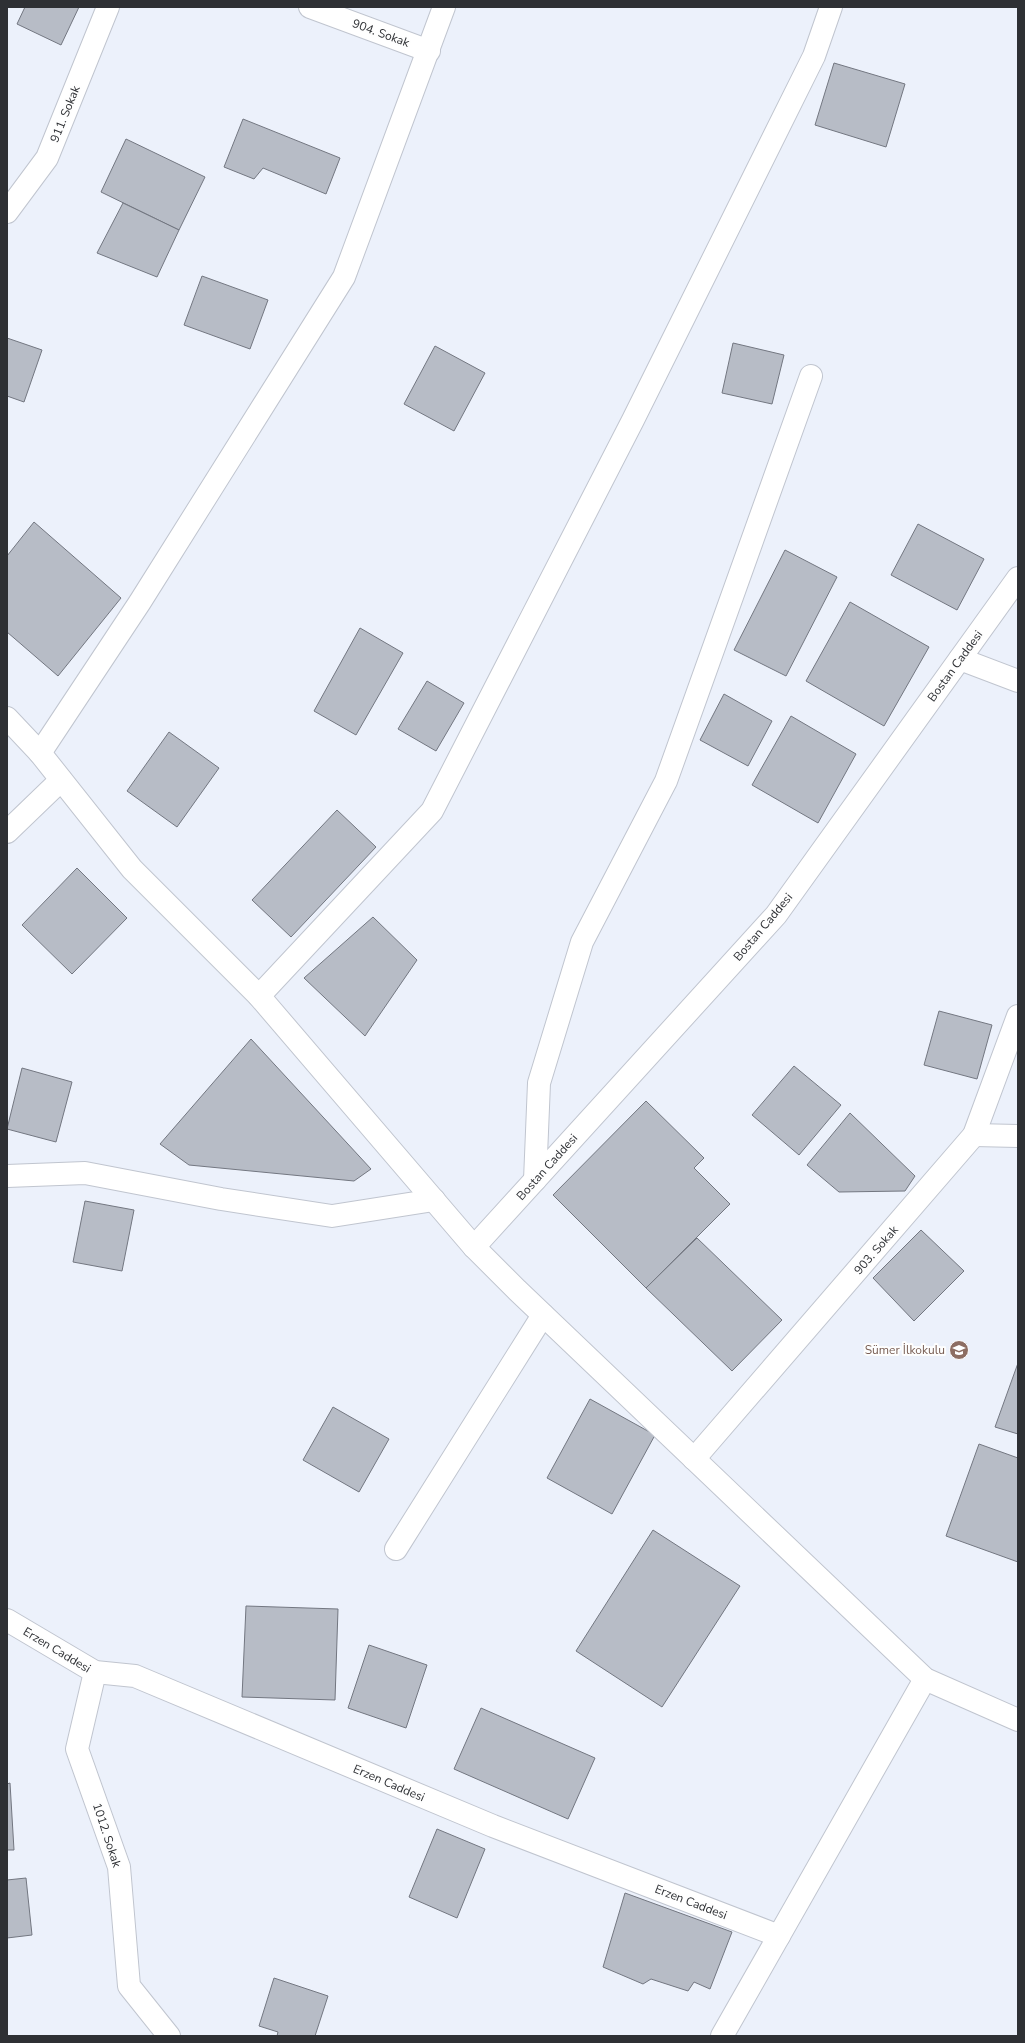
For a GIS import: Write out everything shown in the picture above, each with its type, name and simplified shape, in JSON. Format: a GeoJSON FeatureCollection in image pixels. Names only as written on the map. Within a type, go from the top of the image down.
{"type":"FeatureCollection","features":[{"type":"Feature","properties":{"kind":"street","name":"911. Sokak"},"geometry":{"type":"LineString","coordinates":[[7,212],[47,158],[108,7]]}},
{"type":"Feature","properties":{"kind":"street","name":"904. Sokak"},"geometry":{"type":"LineString","coordinates":[[310,7],[428,51]]}},
{"type":"Feature","properties":{"kind":"street"},"geometry":{"type":"LineString","coordinates":[[40,753],[140,602],[344,277],[444,7]]}},
{"type":"Feature","properties":{"kind":"street"},"geometry":{"type":"LineString","coordinates":[[259,996],[432,811],[636,413],[814,56],[831,7]]}},
{"type":"Feature","properties":{"kind":"street"},"geometry":{"type":"LineString","coordinates":[[535,1180],[539,1083],[582,942],[666,781],[812,376]]}},
{"type":"Feature","properties":{"kind":"street","name":"Bostan Caddesi"},"geometry":{"type":"LineString","coordinates":[[474,1247],[776,915],[1018,578]]}},
{"type":"Feature","properties":{"kind":"street"},"geometry":{"type":"LineString","coordinates":[[960,659],[1018,681]]}},
{"type":"Feature","properties":{"kind":"street"},"geometry":{"type":"LineString","coordinates":[[7,718],[40,753],[132,869],[259,996],[474,1247],[543,1315],[925,1678],[1018,1720]]}},
{"type":"Feature","properties":{"kind":"street"},"geometry":{"type":"LineString","coordinates":[[7,832],[61,780]]}},
{"type":"Feature","properties":{"kind":"street","name":"903. Sokak"},"geometry":{"type":"LineString","coordinates":[[694,1459],[974,1135],[1018,1016]]}},
{"type":"Feature","properties":{"kind":"street"},"geometry":{"type":"LineString","coordinates":[[974,1135],[1018,1136]]}},
{"type":"Feature","properties":{"kind":"street"},"geometry":{"type":"LineString","coordinates":[[7,1176],[85,1173],[221,1199],[332,1216],[434,1200]]}},
{"type":"Feature","properties":{"kind":"street"},"geometry":{"type":"LineString","coordinates":[[396,1549],[543,1315]]}},
{"type":"Feature","properties":{"kind":"street","name":"Erzen Caddesi"},"geometry":{"type":"LineString","coordinates":[[7,1620],[95,1672],[135,1676],[493,1826],[779,1936]]}},
{"type":"Feature","properties":{"kind":"street","name":"1012. Sokak"},"geometry":{"type":"LineString","coordinates":[[95,1672],[77,1749],[118,1867],[129,1986],[169,2036]]}},
{"type":"Feature","properties":{"kind":"street"},"geometry":{"type":"LineString","coordinates":[[722,2036],[925,1678]]}},
{"type":"Feature","properties":{"kind":"building"},"geometry":{"type":"Polygon","coordinates":[[[25,7],[79,7],[61,45],[17,24],[25,7]]]}},
{"type":"Feature","properties":{"kind":"building"},"geometry":{"type":"Polygon","coordinates":[[[834,63],[905,84],[886,147],[815,125],[834,63]]]}},
{"type":"Feature","properties":{"kind":"building"},"geometry":{"type":"Polygon","coordinates":[[[243,119],[340,158],[326,194],[263,168],[254,179],[224,167],[243,119]]]}},
{"type":"Feature","properties":{"kind":"building"},"geometry":{"type":"Polygon","coordinates":[[[126,139],[205,177],[179,230],[101,192],[126,139]]]}},
{"type":"Feature","properties":{"kind":"building"},"geometry":{"type":"Polygon","coordinates":[[[123,203],[179,230],[157,277],[97,253],[123,203]]]}},
{"type":"Feature","properties":{"kind":"building"},"geometry":{"type":"Polygon","coordinates":[[[202,276],[268,300],[250,349],[184,325],[202,276]]]}},
{"type":"Feature","properties":{"kind":"building"},"geometry":{"type":"Polygon","coordinates":[[[7,338],[42,350],[24,402],[7,396],[7,338]]]}},
{"type":"Feature","properties":{"kind":"building"},"geometry":{"type":"Polygon","coordinates":[[[733,343],[784,355],[772,404],[722,393],[733,343]]]}},
{"type":"Feature","properties":{"kind":"building"},"geometry":{"type":"Polygon","coordinates":[[[435,346],[485,373],[454,431],[404,404],[435,346]]]}},
{"type":"Feature","properties":{"kind":"building"},"geometry":{"type":"Polygon","coordinates":[[[34,522],[121,598],[58,676],[7,632],[7,556],[34,522]]]}},
{"type":"Feature","properties":{"kind":"building"},"geometry":{"type":"Polygon","coordinates":[[[918,524],[984,559],[957,610],[891,575],[918,524]]]}},
{"type":"Feature","properties":{"kind":"building"},"geometry":{"type":"Polygon","coordinates":[[[785,550],[837,577],[786,676],[734,650],[785,550]]]}},
{"type":"Feature","properties":{"kind":"building"},"geometry":{"type":"Polygon","coordinates":[[[850,602],[929,647],[884,726],[806,681],[850,602]]]}},
{"type":"Feature","properties":{"kind":"building"},"geometry":{"type":"Polygon","coordinates":[[[360,628],[403,653],[356,735],[314,711],[360,628]]]}},
{"type":"Feature","properties":{"kind":"building"},"geometry":{"type":"Polygon","coordinates":[[[427,681],[464,703],[436,751],[398,729],[427,681]]]}},
{"type":"Feature","properties":{"kind":"building"},"geometry":{"type":"Polygon","coordinates":[[[724,694],[772,721],[748,766],[700,740],[724,694]]]}},
{"type":"Feature","properties":{"kind":"building"},"geometry":{"type":"Polygon","coordinates":[[[791,716],[856,754],[818,823],[752,785],[791,716]]]}},
{"type":"Feature","properties":{"kind":"building"},"geometry":{"type":"Polygon","coordinates":[[[169,732],[219,768],[177,827],[127,791],[169,732]]]}},
{"type":"Feature","properties":{"kind":"building"},"geometry":{"type":"Polygon","coordinates":[[[337,810],[376,847],[291,937],[252,900],[337,810]]]}},
{"type":"Feature","properties":{"kind":"building"},"geometry":{"type":"Polygon","coordinates":[[[77,868],[127,918],[72,974],[22,925],[77,868]]]}},
{"type":"Feature","properties":{"kind":"building"},"geometry":{"type":"Polygon","coordinates":[[[373,917],[417,960],[365,1036],[304,978],[373,917]]]}},
{"type":"Feature","properties":{"kind":"building"},"geometry":{"type":"Polygon","coordinates":[[[939,1011],[992,1025],[977,1079],[924,1065],[939,1011]]]}},
{"type":"Feature","properties":{"kind":"building"},"geometry":{"type":"Polygon","coordinates":[[[251,1039],[371,1169],[354,1181],[189,1165],[160,1144],[251,1039]]]}},
{"type":"Feature","properties":{"kind":"building"},"geometry":{"type":"Polygon","coordinates":[[[794,1066],[841,1105],[799,1155],[752,1115],[794,1066]]]}},
{"type":"Feature","properties":{"kind":"building"},"geometry":{"type":"Polygon","coordinates":[[[22,1068],[72,1082],[56,1142],[7,1129],[22,1068]]]}},
{"type":"Feature","properties":{"kind":"building"},"geometry":{"type":"Polygon","coordinates":[[[646,1101],[704,1158],[694,1168],[730,1204],[646,1288],[553,1195],[646,1101]]]}},
{"type":"Feature","properties":{"kind":"building"},"geometry":{"type":"Polygon","coordinates":[[[850,1113],[915,1176],[905,1191],[839,1192],[807,1165],[850,1113]]]}},
{"type":"Feature","properties":{"kind":"building"},"geometry":{"type":"Polygon","coordinates":[[[85,1201],[134,1210],[122,1271],[73,1262],[85,1201]]]}},
{"type":"Feature","properties":{"kind":"building"},"geometry":{"type":"Polygon","coordinates":[[[921,1230],[964,1271],[914,1321],[873,1278],[921,1230]]]}},
{"type":"Feature","properties":{"kind":"building"},"geometry":{"type":"Polygon","coordinates":[[[697,1238],[782,1320],[732,1371],[646,1288],[697,1238]]]}},
{"type":"Feature","properties":{"kind":"building"},"geometry":{"type":"Polygon","coordinates":[[[1018,1363],[1018,1434],[995,1427],[1018,1363]]]}},
{"type":"Feature","properties":{"kind":"building"},"geometry":{"type":"Polygon","coordinates":[[[590,1399],[655,1435],[612,1514],[547,1478],[590,1399]]]}},
{"type":"Feature","properties":{"kind":"building"},"geometry":{"type":"Polygon","coordinates":[[[333,1407],[389,1439],[359,1492],[303,1460],[333,1407]]]}},
{"type":"Feature","properties":{"kind":"building"},"geometry":{"type":"Polygon","coordinates":[[[979,1444],[1018,1458],[1018,1562],[946,1536],[979,1444]]]}},
{"type":"Feature","properties":{"kind":"building"},"geometry":{"type":"Polygon","coordinates":[[[653,1530],[740,1586],[662,1707],[576,1651],[653,1530]]]}},
{"type":"Feature","properties":{"kind":"building"},"geometry":{"type":"Polygon","coordinates":[[[246,1606],[338,1609],[335,1700],[242,1697],[246,1606]]]}},
{"type":"Feature","properties":{"kind":"building"},"geometry":{"type":"Polygon","coordinates":[[[369,1645],[427,1665],[406,1728],[348,1708],[369,1645]]]}},
{"type":"Feature","properties":{"kind":"building"},"geometry":{"type":"Polygon","coordinates":[[[481,1708],[595,1758],[568,1819],[454,1769],[481,1708]]]}},
{"type":"Feature","properties":{"kind":"building"},"geometry":{"type":"Polygon","coordinates":[[[10,1783],[14,1850],[7,1850],[7,1784],[10,1783]]]}},
{"type":"Feature","properties":{"kind":"building"},"geometry":{"type":"Polygon","coordinates":[[[437,1829],[485,1849],[457,1918],[409,1897],[437,1829]]]}},
{"type":"Feature","properties":{"kind":"building"},"geometry":{"type":"Polygon","coordinates":[[[26,1878],[32,1935],[7,1938],[7,1880],[26,1878]]]}},
{"type":"Feature","properties":{"kind":"building"},"geometry":{"type":"Polygon","coordinates":[[[625,1893],[732,1932],[710,1989],[694,1982],[688,1991],[651,1979],[643,1984],[603,1967],[625,1893]]]}},
{"type":"Feature","properties":{"kind":"building"},"geometry":{"type":"Polygon","coordinates":[[[274,1978],[328,1996],[315,2036],[277,2036],[278,2032],[259,2026],[274,1978]]]}},
{"type":"Feature","properties":{"kind":"place","name":"Sümer İlkokulu"},"geometry":{"type":"Point","coordinates":[959,1350]}}]}
